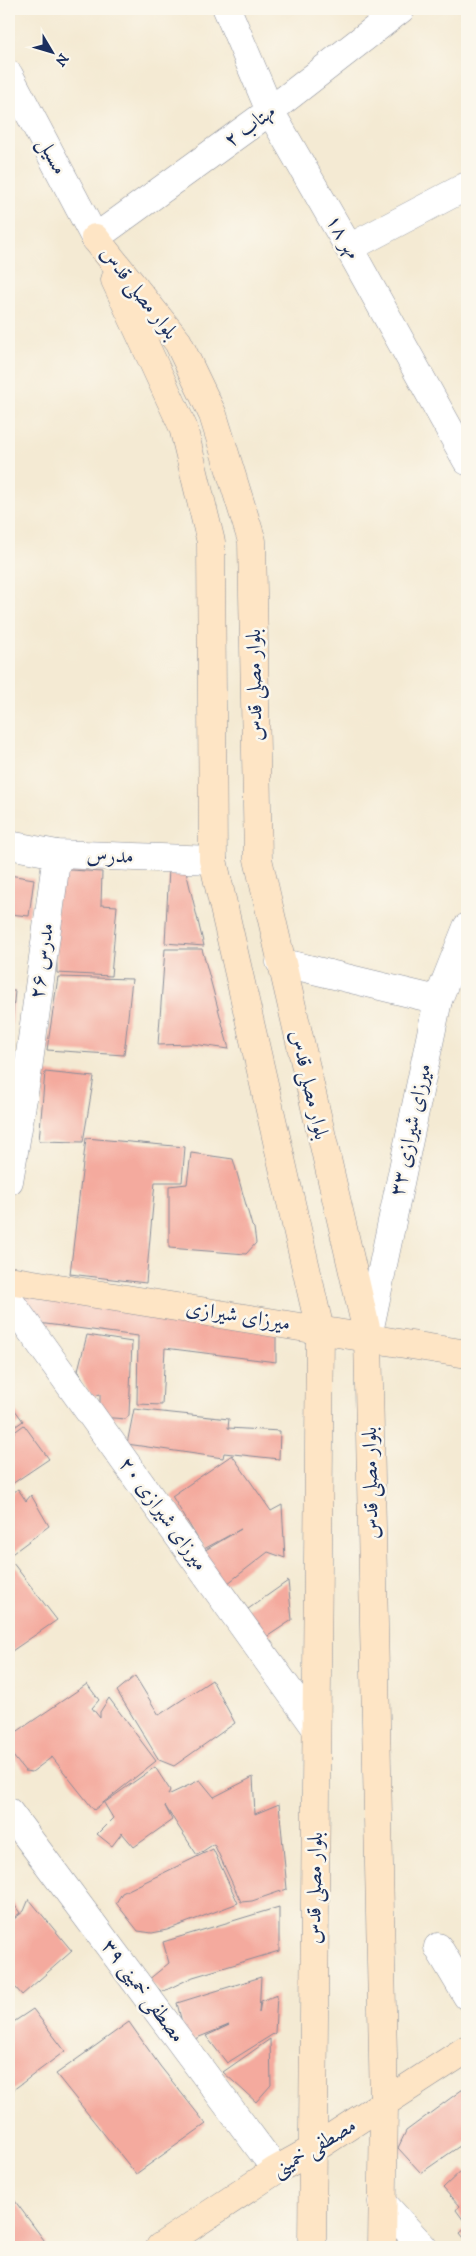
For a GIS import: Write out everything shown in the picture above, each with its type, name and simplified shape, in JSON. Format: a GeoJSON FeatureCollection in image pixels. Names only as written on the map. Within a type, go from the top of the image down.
{"type":"FeatureCollection","features":[{"type":"Feature","properties":{"kind":"main road","name":"بلوار مصلی قدس"},"geometry":{"type":"LineString","coordinates":[[96,238],[183,427],[211,542],[213,860],[320,1330],[312,2247]]}},
{"type":"Feature","properties":{"kind":"main road","name":"بلوار مصلی قدس"},"geometry":{"type":"LineString","coordinates":[[96,238],[178,342],[213,415],[252,541],[258,859],[280,962],[368,1337],[384,2105],[382,2247]]}},
{"type":"Feature","properties":{"kind":"main road","name":"میرزای شیرازی"},"geometry":{"type":"LineString","coordinates":[[9,1280],[467,1354]]}},
{"type":"Feature","properties":{"kind":"main road","name":"مصطفی خمینی"},"geometry":{"type":"LineString","coordinates":[[160,2247],[276,2170],[384,2105],[467,2049]]}},
{"type":"Feature","properties":{"kind":"street","name":"مهر ۱۸"},"geometry":{"type":"LineString","coordinates":[[227,9],[270,111],[467,458]]}},
{"type":"Feature","properties":{"kind":"street","name":"مهتاب ۲"},"geometry":{"type":"LineString","coordinates":[[96,238],[270,111],[401,9]]}},
{"type":"Feature","properties":{"kind":"street","name":"مسیل"},"geometry":{"type":"LineString","coordinates":[[9,75],[96,238]]}},
{"type":"Feature","properties":{"kind":"street"},"geometry":{"type":"LineString","coordinates":[[349,248],[467,186]]}},
{"type":"Feature","properties":{"kind":"street","name":"مدرس"},"geometry":{"type":"LineString","coordinates":[[9,845],[57,854],[213,860]]}},
{"type":"Feature","properties":{"kind":"street","name":"مدرس ۲۶"},"geometry":{"type":"LineString","coordinates":[[9,1181],[28,1069],[57,854]]}},
{"type":"Feature","properties":{"kind":"street","name":"میرزای شیرازی ۳۳"},"geometry":{"type":"LineString","coordinates":[[368,1337],[438,1000],[467,927]]}},
{"type":"Feature","properties":{"kind":"street"},"geometry":{"type":"LineString","coordinates":[[280,962],[438,1000]]}},
{"type":"Feature","properties":{"kind":"street","name":"میرزای شیرازی ۲۰"},"geometry":{"type":"LineString","coordinates":[[9,1300],[316,1728]]}},
{"type":"Feature","properties":{"kind":"street","name":"مصطفی خمینی ۳۹"},"geometry":{"type":"LineString","coordinates":[[9,1812],[276,2170]]}},
{"type":"Feature","properties":{"kind":"street"},"geometry":{"type":"LineString","coordinates":[[438,1947],[467,1996]]}},
{"type":"Feature","properties":{"kind":"street"},"geometry":{"type":"LineString","coordinates":[[382,2202],[423,2247]]}},
{"type":"Feature","properties":{"kind":"building"},"geometry":{"type":"Polygon","coordinates":[[[169,868],[186,871],[204,946],[165,943],[169,868]]]}},
{"type":"Feature","properties":{"kind":"building"},"geometry":{"type":"Polygon","coordinates":[[[55,869],[102,872],[101,905],[117,906],[111,976],[57,973],[55,869]]]}},
{"type":"Feature","properties":{"kind":"building"},"geometry":{"type":"Polygon","coordinates":[[[9,875],[34,879],[29,916],[9,914],[9,875]]]}},
{"type":"Feature","properties":{"kind":"building"},"geometry":{"type":"Polygon","coordinates":[[[165,949],[202,949],[229,1049],[193,1044],[158,1045],[165,949]]]}},
{"type":"Feature","properties":{"kind":"building"},"geometry":{"type":"Polygon","coordinates":[[[58,977],[132,979],[124,1055],[47,1050],[58,977]]]}},
{"type":"Feature","properties":{"kind":"building"},"geometry":{"type":"Polygon","coordinates":[[[9,991],[15,991],[10,1041],[9,1041],[9,991]]]}},
{"type":"Feature","properties":{"kind":"building"},"geometry":{"type":"Polygon","coordinates":[[[45,1072],[94,1077],[83,1142],[39,1141],[45,1072]]]}},
{"type":"Feature","properties":{"kind":"building"},"geometry":{"type":"Polygon","coordinates":[[[86,1138],[185,1147],[182,1182],[155,1182],[146,1283],[70,1274],[86,1138]]]}},
{"type":"Feature","properties":{"kind":"building"},"geometry":{"type":"Polygon","coordinates":[[[191,1153],[233,1159],[254,1228],[256,1243],[246,1254],[169,1248],[169,1186],[187,1184],[191,1153]]]}},
{"type":"Feature","properties":{"kind":"building"},"geometry":{"type":"Polygon","coordinates":[[[22,1284],[276,1326],[276,1362],[165,1348],[162,1405],[137,1404],[138,1336],[38,1323],[19,1297],[22,1284]]]}},
{"type":"Feature","properties":{"kind":"building"},"geometry":{"type":"Polygon","coordinates":[[[87,1335],[132,1342],[129,1415],[126,1419],[100,1417],[100,1394],[92,1397],[78,1370],[87,1335]]]}},
{"type":"Feature","properties":{"kind":"building"},"geometry":{"type":"Polygon","coordinates":[[[9,1402],[23,1421],[9,1431],[9,1402]]]}},
{"type":"Feature","properties":{"kind":"building"},"geometry":{"type":"Polygon","coordinates":[[[134,1409],[229,1419],[228,1428],[280,1431],[279,1459],[224,1453],[223,1458],[127,1444],[134,1409]]]}},
{"type":"Feature","properties":{"kind":"building"},"geometry":{"type":"Polygon","coordinates":[[[24,1425],[49,1459],[9,1486],[9,1436],[24,1425]]]}},
{"type":"Feature","properties":{"kind":"building"},"geometry":{"type":"Polygon","coordinates":[[[232,1455],[271,1511],[282,1505],[285,1558],[268,1552],[223,1587],[197,1555],[241,1529],[204,1549],[172,1496],[232,1455]]]}},
{"type":"Feature","properties":{"kind":"building"},"geometry":{"type":"Polygon","coordinates":[[[18,1489],[26,1501],[31,1495],[49,1526],[9,1556],[9,1496],[18,1489]]]}},
{"type":"Feature","properties":{"kind":"building"},"geometry":{"type":"Polygon","coordinates":[[[9,1558],[57,1620],[9,1653],[9,1558]]]}},
{"type":"Feature","properties":{"kind":"building"},"geometry":{"type":"Polygon","coordinates":[[[288,1581],[292,1620],[259,1642],[241,1614],[288,1581]]]}},
{"type":"Feature","properties":{"kind":"building"},"geometry":{"type":"Polygon","coordinates":[[[135,1676],[159,1715],[212,1680],[235,1723],[174,1766],[159,1760],[117,1691],[135,1676]]]}},
{"type":"Feature","properties":{"kind":"building"},"geometry":{"type":"Polygon","coordinates":[[[87,1684],[99,1700],[92,1708],[100,1718],[100,1712],[109,1698],[156,1761],[94,1810],[52,1757],[32,1772],[25,1771],[13,1756],[9,1756],[9,1737],[87,1684]]]}},
{"type":"Feature","properties":{"kind":"building"},"geometry":{"type":"Polygon","coordinates":[[[155,1767],[170,1790],[168,1795],[200,1780],[214,1797],[253,1777],[255,1814],[279,1804],[287,1889],[252,1901],[241,1902],[214,1844],[197,1855],[165,1806],[172,1820],[134,1847],[122,1833],[112,1846],[97,1834],[113,1818],[104,1803],[155,1767]]]}},
{"type":"Feature","properties":{"kind":"building"},"geometry":{"type":"Polygon","coordinates":[[[213,1849],[238,1903],[167,1930],[152,1933],[138,1931],[116,1903],[122,1893],[213,1849]]]}},
{"type":"Feature","properties":{"kind":"building"},"geometry":{"type":"Polygon","coordinates":[[[9,1897],[20,1913],[9,1921],[9,1897]]]}},
{"type":"Feature","properties":{"kind":"building"},"geometry":{"type":"Polygon","coordinates":[[[29,1899],[72,1951],[22,1995],[9,1980],[9,1923],[24,1911],[29,1899]]]}},
{"type":"Feature","properties":{"kind":"building"},"geometry":{"type":"Polygon","coordinates":[[[279,1907],[279,1951],[193,1977],[162,1992],[148,1980],[169,1963],[163,1942],[279,1907]]]}},
{"type":"Feature","properties":{"kind":"building"},"geometry":{"type":"Polygon","coordinates":[[[261,1977],[259,2013],[261,2001],[277,1995],[275,2033],[227,2063],[206,2036],[229,2025],[187,2042],[177,2003],[261,1977]]]}},
{"type":"Feature","properties":{"kind":"building"},"geometry":{"type":"Polygon","coordinates":[[[33,2009],[65,2051],[9,2093],[9,2025],[33,2009]]]}},
{"type":"Feature","properties":{"kind":"building"},"geometry":{"type":"Polygon","coordinates":[[[129,2022],[160,2066],[206,2124],[136,2174],[56,2074],[129,2022]]]}},
{"type":"Feature","properties":{"kind":"building"},"geometry":{"type":"Polygon","coordinates":[[[270,2039],[271,2085],[256,2102],[223,2072],[270,2039]]]}},
{"type":"Feature","properties":{"kind":"building"},"geometry":{"type":"Polygon","coordinates":[[[467,2086],[467,2141],[421,2173],[398,2148],[406,2131],[467,2086]]]}},
{"type":"Feature","properties":{"kind":"building"},"geometry":{"type":"Polygon","coordinates":[[[463,2169],[467,2173],[467,2225],[456,2210],[459,2206],[443,2188],[463,2169]]]}},
{"type":"Feature","properties":{"kind":"building"},"geometry":{"type":"Polygon","coordinates":[[[9,2193],[47,2244],[42,2247],[9,2247],[9,2193]]]}},
{"type":"Feature","properties":{"kind":"building"},"geometry":{"type":"Polygon","coordinates":[[[467,2227],[467,2242],[460,2233],[467,2227]]]}}]}
